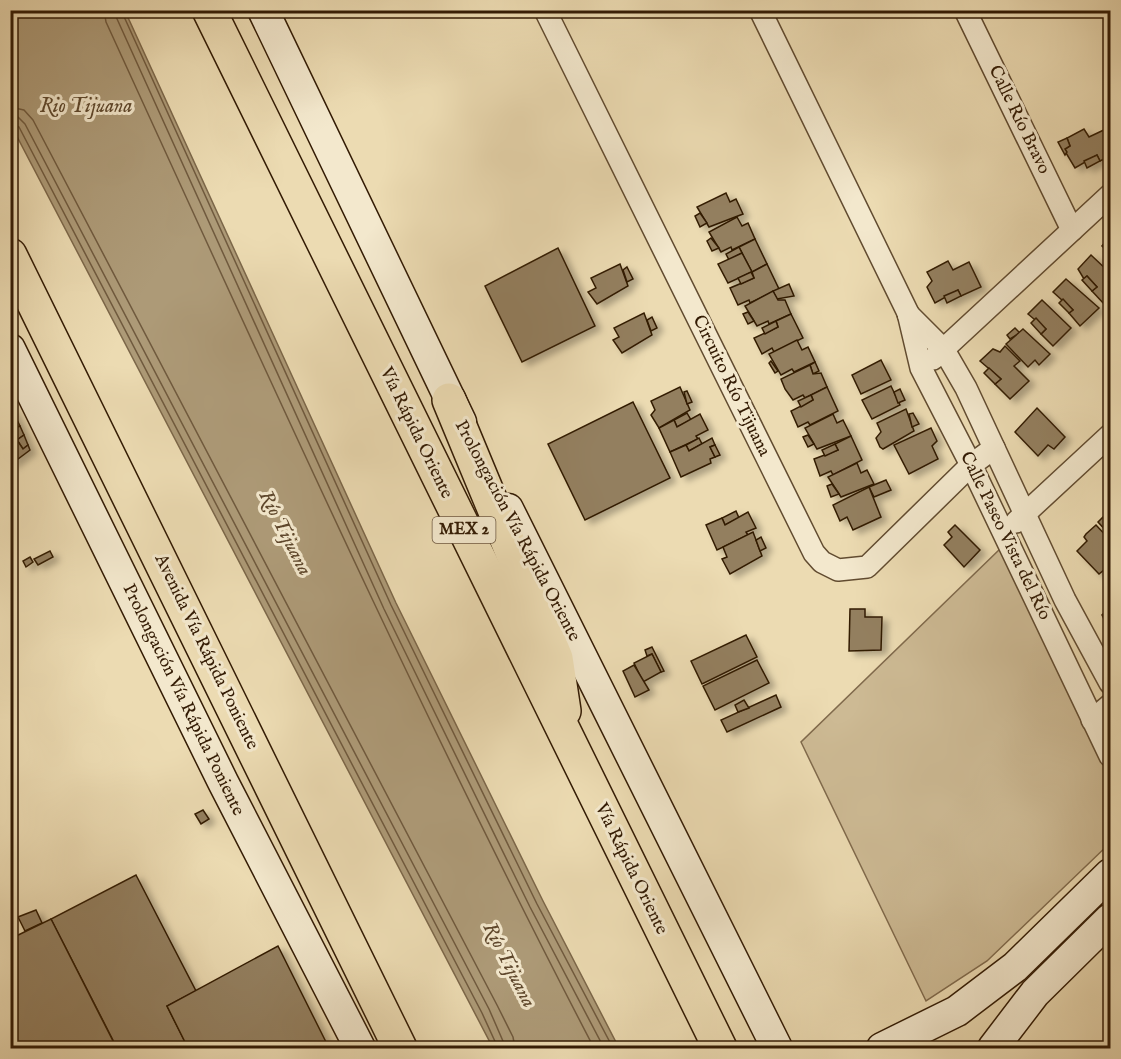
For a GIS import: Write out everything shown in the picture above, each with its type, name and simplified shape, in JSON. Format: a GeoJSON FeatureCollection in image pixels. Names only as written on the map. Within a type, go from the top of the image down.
{"type":"FeatureCollection","features":[{"type":"Feature","properties":{"kind":"highway","name":"Vía Rápida Oriente"},"geometry":{"type":"LineString","coordinates":[[209,10],[720,1048]]}},
{"type":"Feature","properties":{"kind":"highway","name":"Avenida Vía Rápida Poniente"},"geometry":{"type":"LineString","coordinates":[[10,255],[400,1048]]}},
{"type":"Feature","properties":{"kind":"highway"},"geometry":{"type":"LineString","coordinates":[[449,400],[556,658],[569,743]]}},
{"type":"Feature","properties":{"kind":"main road","name":"Prolongación Vía Rápida Oriente"},"geometry":{"type":"LineString","coordinates":[[263,10],[449,400],[523,536],[780,1044]]}},
{"type":"Feature","properties":{"kind":"main road","name":"Prolongación Vía Rápida Poniente"},"geometry":{"type":"LineString","coordinates":[[10,349],[223,782],[360,1048]]}},
{"type":"Feature","properties":{"kind":"main road"},"geometry":{"type":"LineString","coordinates":[[882,1048],[957,1011],[998,979],[1110,874]]}},
{"type":"Feature","properties":{"kind":"main road"},"geometry":{"type":"LineString","coordinates":[[993,1048],[1035,993],[1110,919]]}},
{"type":"Feature","properties":{"kind":"street","name":"Circuito Río Tijuana"},"geometry":{"type":"LineString","coordinates":[[545,10],[814,552],[822,562],[838,570],[867,567],[971,465],[994,448]]}},
{"type":"Feature","properties":{"kind":"street","name":"Calle Paseo Vista del Río"},"geometry":{"type":"LineString","coordinates":[[760,10],[908,314],[921,368],[971,465],[1110,756]]}},
{"type":"Feature","properties":{"kind":"street","name":"Calle Río Bravo"},"geometry":{"type":"LineString","coordinates":[[965,10],[1072,230]]}},
{"type":"Feature","properties":{"kind":"street"},"geometry":{"type":"LineString","coordinates":[[921,368],[944,350],[1110,195]]}},
{"type":"Feature","properties":{"kind":"street","name":"Calle Paseo Vista del Río"},"geometry":{"type":"LineString","coordinates":[[908,314],[944,350],[966,388],[1065,600],[1110,683]]}},
{"type":"Feature","properties":{"kind":"street"},"geometry":{"type":"LineString","coordinates":[[1002,531],[1026,515],[1110,435]]}},
{"type":"Feature","properties":{"kind":"street"},"geometry":{"type":"LineString","coordinates":[[1092,720],[1110,705]]}},
{"type":"Feature","properties":{"kind":"shaded area"},"geometry":{"type":"Polygon","coordinates":[[[1001,548],[1110,758],[1110,843],[987,961],[926,1001],[801,742],[1001,548]]]}},
{"type":"Feature","properties":{"kind":"water","name":"Rio Tijuana"},"geometry":{"type":"Polygon","coordinates":[[[10,11],[125,11],[396,603],[543,901],[619,1048],[493,1048],[11,125],[10,11]]]}},
{"type":"Feature","properties":{"kind":"building"},"geometry":{"type":"Polygon","coordinates":[[[1108,128],[1110,156],[1100,161],[1097,155],[1075,168],[1066,153],[1065,149],[1070,146],[1067,138],[1084,129],[1089,137],[1108,128]]]}},
{"type":"Feature","properties":{"kind":"building"},"geometry":{"type":"Polygon","coordinates":[[[1067,138],[1070,146],[1065,149],[1067,152],[1065,155],[1058,142],[1067,138]]]}},
{"type":"Feature","properties":{"kind":"building"},"geometry":{"type":"Polygon","coordinates":[[[1097,155],[1100,161],[1087,168],[1084,161],[1097,155]]]}},
{"type":"Feature","properties":{"kind":"building"},"geometry":{"type":"Polygon","coordinates":[[[1110,156],[1110,166],[1108,168],[1103,160],[1110,156]]]}},
{"type":"Feature","properties":{"kind":"building"},"geometry":{"type":"Polygon","coordinates":[[[726,193],[730,202],[736,199],[743,214],[709,227],[697,207],[726,193]]]}},
{"type":"Feature","properties":{"kind":"building"},"geometry":{"type":"Polygon","coordinates":[[[700,213],[707,223],[700,227],[695,216],[700,213]]]}},
{"type":"Feature","properties":{"kind":"building"},"geometry":{"type":"Polygon","coordinates":[[[737,217],[742,226],[748,223],[755,239],[732,250],[731,247],[721,252],[709,232],[737,217]]]}},
{"type":"Feature","properties":{"kind":"building"},"geometry":{"type":"Polygon","coordinates":[[[1110,236],[1110,253],[1109,253],[1102,246],[1110,236]]]}},
{"type":"Feature","properties":{"kind":"building"},"geometry":{"type":"Polygon","coordinates":[[[711,238],[719,248],[712,251],[707,241],[711,238]]]}},
{"type":"Feature","properties":{"kind":"building"},"geometry":{"type":"Polygon","coordinates":[[[755,239],[767,264],[752,272],[739,247],[755,239]]]}},
{"type":"Feature","properties":{"kind":"building"},"geometry":{"type":"Polygon","coordinates":[[[739,247],[742,253],[729,260],[726,254],[739,247]]]}},
{"type":"Feature","properties":{"kind":"building"},"geometry":{"type":"Polygon","coordinates":[[[558,248],[595,326],[522,362],[485,286],[558,248]]]}},
{"type":"Feature","properties":{"kind":"building"},"geometry":{"type":"Polygon","coordinates":[[[742,253],[752,272],[728,283],[718,264],[742,253]]]}},
{"type":"Feature","properties":{"kind":"building"},"geometry":{"type":"Polygon","coordinates":[[[1091,255],[1110,273],[1110,298],[1104,304],[1092,291],[1097,287],[1087,276],[1084,279],[1078,269],[1091,255]]]}},
{"type":"Feature","properties":{"kind":"building"},"geometry":{"type":"Polygon","coordinates":[[[948,261],[953,270],[969,262],[981,287],[961,296],[958,290],[935,303],[927,287],[932,281],[927,272],[948,261]]]}},
{"type":"Feature","properties":{"kind":"building"},"geometry":{"type":"Polygon","coordinates":[[[620,264],[628,286],[597,304],[588,292],[596,288],[591,278],[620,264]]]}},
{"type":"Feature","properties":{"kind":"building"},"geometry":{"type":"Polygon","coordinates":[[[767,264],[779,289],[750,303],[749,300],[738,305],[730,288],[754,278],[752,272],[767,264]]]}},
{"type":"Feature","properties":{"kind":"building"},"geometry":{"type":"Polygon","coordinates":[[[627,267],[633,279],[627,282],[623,270],[627,267]]]}},
{"type":"Feature","properties":{"kind":"building"},"geometry":{"type":"Polygon","coordinates":[[[751,272],[754,278],[741,284],[738,278],[751,272]]]}},
{"type":"Feature","properties":{"kind":"building"},"geometry":{"type":"Polygon","coordinates":[[[1087,276],[1097,287],[1092,291],[1082,280],[1087,276]]]}},
{"type":"Feature","properties":{"kind":"building"},"geometry":{"type":"Polygon","coordinates":[[[1066,279],[1099,308],[1080,326],[1069,313],[1073,310],[1053,292],[1066,279]]]}},
{"type":"Feature","properties":{"kind":"building"},"geometry":{"type":"Polygon","coordinates":[[[789,284],[794,296],[777,299],[773,291],[789,284]]]}},
{"type":"Feature","properties":{"kind":"building"},"geometry":{"type":"Polygon","coordinates":[[[958,290],[961,296],[947,303],[944,296],[958,290]]]}},
{"type":"Feature","properties":{"kind":"building"},"geometry":{"type":"Polygon","coordinates":[[[773,291],[778,300],[785,300],[791,314],[769,324],[768,321],[757,326],[745,306],[773,291]]]}},
{"type":"Feature","properties":{"kind":"building"},"geometry":{"type":"Polygon","coordinates":[[[1063,299],[1073,310],[1069,313],[1059,303],[1063,299]]]}},
{"type":"Feature","properties":{"kind":"building"},"geometry":{"type":"Polygon","coordinates":[[[1042,300],[1071,328],[1053,346],[1041,334],[1046,329],[1028,314],[1042,300]]]}},
{"type":"Feature","properties":{"kind":"building"},"geometry":{"type":"Polygon","coordinates":[[[748,312],[754,321],[748,324],[743,314],[748,312]]]}},
{"type":"Feature","properties":{"kind":"building"},"geometry":{"type":"Polygon","coordinates":[[[644,313],[652,335],[622,353],[613,340],[619,337],[614,328],[644,313]]]}},
{"type":"Feature","properties":{"kind":"building"},"geometry":{"type":"Polygon","coordinates":[[[791,314],[803,338],[774,352],[772,348],[762,354],[754,338],[778,327],[776,321],[791,314]]]}},
{"type":"Feature","properties":{"kind":"building"},"geometry":{"type":"Polygon","coordinates":[[[652,317],[657,328],[651,331],[647,320],[652,317]]]}},
{"type":"Feature","properties":{"kind":"building"},"geometry":{"type":"Polygon","coordinates":[[[1036,318],[1046,329],[1041,334],[1031,323],[1036,318]]]}},
{"type":"Feature","properties":{"kind":"building"},"geometry":{"type":"Polygon","coordinates":[[[776,321],[778,327],[765,334],[762,328],[776,321]]]}},
{"type":"Feature","properties":{"kind":"building"},"geometry":{"type":"Polygon","coordinates":[[[1015,328],[1020,333],[1010,339],[1007,335],[1015,328]]]}},
{"type":"Feature","properties":{"kind":"building"},"geometry":{"type":"Polygon","coordinates":[[[1023,329],[1050,354],[1039,365],[1035,360],[1028,367],[1006,344],[1023,329]]]}},
{"type":"Feature","properties":{"kind":"building"},"geometry":{"type":"Polygon","coordinates":[[[797,340],[802,350],[808,347],[815,362],[794,372],[792,369],[781,375],[769,354],[797,340]]]}},
{"type":"Feature","properties":{"kind":"building"},"geometry":{"type":"Polygon","coordinates":[[[1005,346],[1020,361],[1014,366],[1029,381],[1010,399],[995,384],[1001,379],[980,361],[993,349],[1000,352],[1005,346]]]}},
{"type":"Feature","properties":{"kind":"building"},"geometry":{"type":"Polygon","coordinates":[[[881,360],[891,380],[861,394],[852,375],[881,360]]]}},
{"type":"Feature","properties":{"kind":"building"},"geometry":{"type":"Polygon","coordinates":[[[771,361],[778,371],[775,373],[769,363],[771,361]]]}},
{"type":"Feature","properties":{"kind":"building"},"geometry":{"type":"Polygon","coordinates":[[[815,362],[819,371],[813,374],[810,365],[815,362]]]}},
{"type":"Feature","properties":{"kind":"building"},"geometry":{"type":"Polygon","coordinates":[[[810,365],[813,374],[821,373],[827,387],[805,398],[803,395],[793,400],[781,379],[810,365]]]}},
{"type":"Feature","properties":{"kind":"building"},"geometry":{"type":"Polygon","coordinates":[[[989,368],[1001,379],[995,384],[984,373],[989,368]]]}},
{"type":"Feature","properties":{"kind":"building"},"geometry":{"type":"Polygon","coordinates":[[[891,386],[900,405],[872,419],[862,400],[891,386]]]}},
{"type":"Feature","properties":{"kind":"building"},"geometry":{"type":"Polygon","coordinates":[[[680,387],[690,410],[659,428],[651,415],[655,410],[651,401],[680,387]]]}},
{"type":"Feature","properties":{"kind":"building"},"geometry":{"type":"Polygon","coordinates":[[[827,387],[838,411],[810,425],[808,422],[798,427],[791,411],[813,400],[811,395],[827,387]]]}},
{"type":"Feature","properties":{"kind":"building"},"geometry":{"type":"Polygon","coordinates":[[[900,389],[905,400],[898,403],[894,392],[900,389]]]}},
{"type":"Feature","properties":{"kind":"building"},"geometry":{"type":"Polygon","coordinates":[[[687,391],[692,402],[687,404],[684,392],[687,391]]]}},
{"type":"Feature","properties":{"kind":"building"},"geometry":{"type":"Polygon","coordinates":[[[811,395],[813,400],[801,407],[798,401],[811,395]]]}},
{"type":"Feature","properties":{"kind":"building"},"geometry":{"type":"Polygon","coordinates":[[[633,402],[670,478],[585,520],[548,444],[633,402]]]}},
{"type":"Feature","properties":{"kind":"building"},"geometry":{"type":"Polygon","coordinates":[[[10,405],[20,426],[10,430],[10,405]]]}},
{"type":"Feature","properties":{"kind":"building"},"geometry":{"type":"Polygon","coordinates":[[[1037,408],[1065,437],[1054,449],[1048,445],[1038,456],[1015,432],[1037,408]]]}},
{"type":"Feature","properties":{"kind":"building"},"geometry":{"type":"Polygon","coordinates":[[[906,409],[914,431],[883,449],[876,438],[881,432],[877,423],[906,409]]]}},
{"type":"Feature","properties":{"kind":"building"},"geometry":{"type":"Polygon","coordinates":[[[687,413],[691,420],[677,427],[674,420],[687,413]]]}},
{"type":"Feature","properties":{"kind":"building"},"geometry":{"type":"Polygon","coordinates":[[[913,413],[919,424],[912,427],[909,414],[913,413]]]}},
{"type":"Feature","properties":{"kind":"building"},"geometry":{"type":"Polygon","coordinates":[[[700,414],[708,430],[696,436],[698,439],[670,452],[659,428],[674,420],[677,427],[700,414]]]}},
{"type":"Feature","properties":{"kind":"building"},"geometry":{"type":"Polygon","coordinates":[[[833,414],[837,423],[843,420],[851,436],[817,449],[805,428],[833,414]]]}},
{"type":"Feature","properties":{"kind":"building"},"geometry":{"type":"Polygon","coordinates":[[[20,426],[24,435],[10,445],[10,430],[20,426]]]}},
{"type":"Feature","properties":{"kind":"building"},"geometry":{"type":"Polygon","coordinates":[[[931,428],[937,441],[932,446],[938,459],[909,474],[894,445],[931,428]]]}},
{"type":"Feature","properties":{"kind":"building"},"geometry":{"type":"Polygon","coordinates":[[[24,435],[28,445],[23,449],[17,440],[24,435]]]}},
{"type":"Feature","properties":{"kind":"building"},"geometry":{"type":"Polygon","coordinates":[[[808,435],[814,444],[808,447],[803,437],[808,435]]]}},
{"type":"Feature","properties":{"kind":"building"},"geometry":{"type":"Polygon","coordinates":[[[851,436],[862,460],[833,475],[831,471],[820,476],[814,459],[838,450],[835,444],[851,436]]]}},
{"type":"Feature","properties":{"kind":"building"},"geometry":{"type":"Polygon","coordinates":[[[699,438],[702,444],[689,451],[686,445],[699,438]]]}},
{"type":"Feature","properties":{"kind":"building"},"geometry":{"type":"Polygon","coordinates":[[[712,438],[715,445],[710,447],[715,457],[710,459],[711,463],[681,477],[670,452],[686,445],[689,451],[712,438]]]}},
{"type":"Feature","properties":{"kind":"building"},"geometry":{"type":"Polygon","coordinates":[[[17,440],[23,449],[28,445],[30,450],[10,465],[10,445],[17,440]]]}},
{"type":"Feature","properties":{"kind":"building"},"geometry":{"type":"Polygon","coordinates":[[[835,444],[838,450],[825,456],[822,450],[835,444]]]}},
{"type":"Feature","properties":{"kind":"building"},"geometry":{"type":"Polygon","coordinates":[[[715,445],[720,455],[715,457],[710,447],[715,445]]]}},
{"type":"Feature","properties":{"kind":"building"},"geometry":{"type":"Polygon","coordinates":[[[857,463],[861,473],[867,470],[874,484],[841,497],[828,477],[857,463]]]}},
{"type":"Feature","properties":{"kind":"building"},"geometry":{"type":"Polygon","coordinates":[[[886,480],[891,490],[874,497],[869,487],[886,480]]]}},
{"type":"Feature","properties":{"kind":"building"},"geometry":{"type":"Polygon","coordinates":[[[832,484],[839,494],[831,497],[827,486],[832,484]]]}},
{"type":"Feature","properties":{"kind":"building"},"geometry":{"type":"Polygon","coordinates":[[[869,487],[881,517],[853,530],[847,517],[840,521],[833,505],[869,487]]]}},
{"type":"Feature","properties":{"kind":"building"},"geometry":{"type":"Polygon","coordinates":[[[1110,500],[1110,535],[1098,522],[1108,512],[1105,505],[1110,500]]]}},
{"type":"Feature","properties":{"kind":"building"},"geometry":{"type":"Polygon","coordinates":[[[736,511],[739,518],[725,525],[722,518],[736,511]]]}},
{"type":"Feature","properties":{"kind":"building"},"geometry":{"type":"Polygon","coordinates":[[[748,512],[756,528],[746,532],[748,535],[717,550],[706,525],[722,518],[725,525],[748,512]]]}},
{"type":"Feature","properties":{"kind":"building"},"geometry":{"type":"Polygon","coordinates":[[[955,525],[980,550],[964,567],[944,545],[952,537],[948,532],[955,525]]]}},
{"type":"Feature","properties":{"kind":"building"},"geometry":{"type":"Polygon","coordinates":[[[1096,525],[1110,540],[1110,565],[1099,574],[1077,551],[1087,541],[1084,537],[1086,534],[1096,525]]]}},
{"type":"Feature","properties":{"kind":"building"},"geometry":{"type":"Polygon","coordinates":[[[753,532],[762,556],[730,574],[722,559],[727,557],[723,547],[753,532]]]}},
{"type":"Feature","properties":{"kind":"building"},"geometry":{"type":"Polygon","coordinates":[[[761,537],[766,548],[760,551],[756,540],[761,537]]]}},
{"type":"Feature","properties":{"kind":"building"},"geometry":{"type":"Polygon","coordinates":[[[50,551],[53,557],[38,565],[34,559],[50,551]]]}},
{"type":"Feature","properties":{"kind":"building"},"geometry":{"type":"Polygon","coordinates":[[[30,557],[33,562],[26,567],[23,561],[30,557]]]}},
{"type":"Feature","properties":{"kind":"building"},"geometry":{"type":"Polygon","coordinates":[[[1110,606],[1110,619],[1104,613],[1110,606]]]}},
{"type":"Feature","properties":{"kind":"building"},"geometry":{"type":"Polygon","coordinates":[[[850,609],[865,609],[865,617],[882,617],[881,650],[849,651],[850,609]]]}},
{"type":"Feature","properties":{"kind":"building"},"geometry":{"type":"Polygon","coordinates":[[[1104,613],[1110,619],[1110,632],[1102,615],[1104,613]]]}},
{"type":"Feature","properties":{"kind":"building"},"geometry":{"type":"Polygon","coordinates":[[[746,635],[757,657],[702,684],[691,661],[746,635]]]}},
{"type":"Feature","properties":{"kind":"building"},"geometry":{"type":"Polygon","coordinates":[[[652,647],[664,671],[661,672],[652,654],[647,656],[645,650],[652,647]]]}},
{"type":"Feature","properties":{"kind":"building"},"geometry":{"type":"Polygon","coordinates":[[[652,654],[661,672],[643,682],[634,663],[652,654]]]}},
{"type":"Feature","properties":{"kind":"building"},"geometry":{"type":"Polygon","coordinates":[[[757,660],[769,683],[715,710],[703,686],[757,660]]]}},
{"type":"Feature","properties":{"kind":"building"},"geometry":{"type":"Polygon","coordinates":[[[634,665],[649,690],[635,697],[623,671],[634,665]]]}},
{"type":"Feature","properties":{"kind":"building"},"geometry":{"type":"Polygon","coordinates":[[[776,695],[781,707],[727,732],[721,720],[776,695]]]}},
{"type":"Feature","properties":{"kind":"building"},"geometry":{"type":"Polygon","coordinates":[[[744,700],[749,708],[738,712],[735,705],[744,700]]]}},
{"type":"Feature","properties":{"kind":"building"},"geometry":{"type":"Polygon","coordinates":[[[203,810],[209,819],[201,824],[195,814],[203,810]]]}},
{"type":"Feature","properties":{"kind":"building"},"geometry":{"type":"Polygon","coordinates":[[[136,875],[196,991],[167,1006],[188,1048],[117,1048],[51,919],[136,875]]]}},
{"type":"Feature","properties":{"kind":"building"},"geometry":{"type":"Polygon","coordinates":[[[36,910],[42,923],[25,931],[18,917],[36,910]]]}},
{"type":"Feature","properties":{"kind":"building"},"geometry":{"type":"Polygon","coordinates":[[[51,919],[117,1048],[10,1048],[10,939],[51,919]]]}},
{"type":"Feature","properties":{"kind":"building"},"geometry":{"type":"Polygon","coordinates":[[[278,946],[329,1048],[188,1048],[167,1006],[278,946]]]}},
{"type":"Feature","properties":{"kind":"water label","name":"Río Tijuana"},"geometry":{"type":"Point","coordinates":[285,533]}},
{"type":"Feature","properties":{"kind":"water label","name":"Río Tijuana"},"geometry":{"type":"Point","coordinates":[509,965]}}]}
